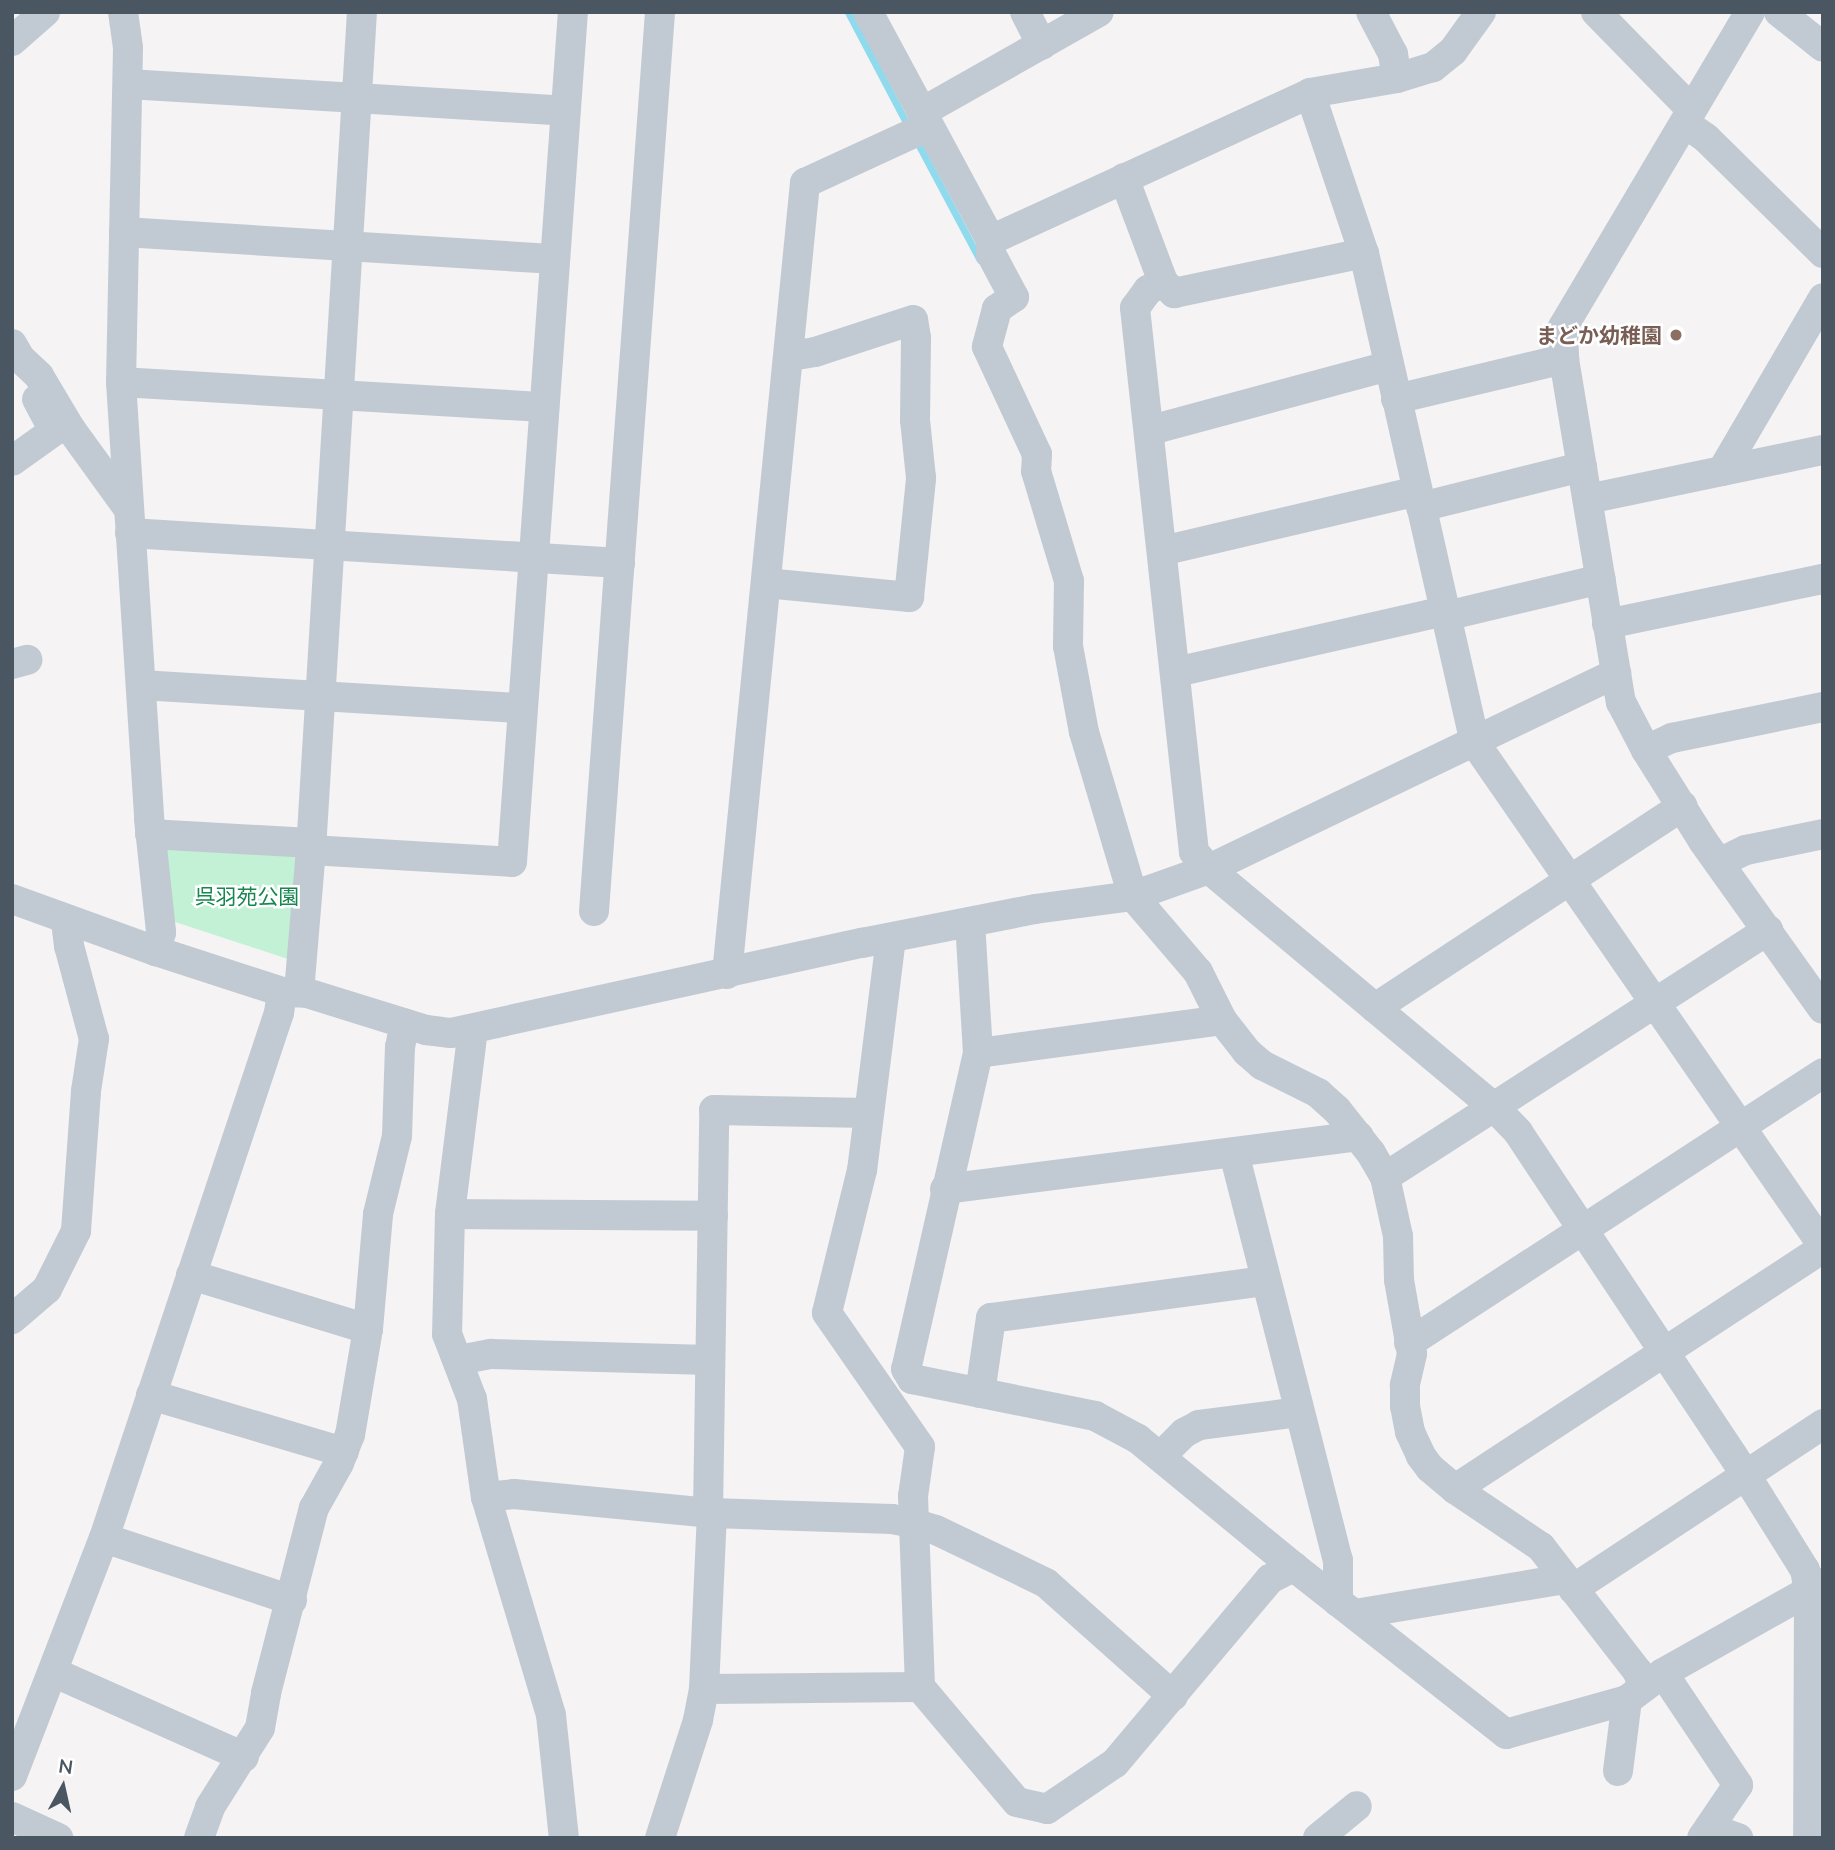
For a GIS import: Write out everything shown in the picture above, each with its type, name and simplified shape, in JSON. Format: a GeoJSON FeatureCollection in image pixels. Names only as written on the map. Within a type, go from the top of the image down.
{"type":"FeatureCollection","features":[{"type":"Feature","properties":{"kind":"street"},"geometry":{"type":"LineString","coordinates":[[12,41],[46,12]]}},
{"type":"Feature","properties":{"kind":"street"},"geometry":{"type":"LineString","coordinates":[[123,12],[128,48],[128,84],[121,382],[150,834],[161,932],[156,951]]}},
{"type":"Feature","properties":{"kind":"street"},"geometry":{"type":"LineString","coordinates":[[12,1776],[104,1538],[279,1013],[290,992],[311,846],[362,12]]}},
{"type":"Feature","properties":{"kind":"street"},"geometry":{"type":"LineString","coordinates":[[150,834],[512,862],[573,12]]}},
{"type":"Feature","properties":{"kind":"street"},"geometry":{"type":"LineString","coordinates":[[594,911],[660,12]]}},
{"type":"Feature","properties":{"kind":"street"},"geometry":{"type":"LineString","coordinates":[[867,12],[919,126],[991,240],[991,254],[1014,297],[997,309],[987,347],[1037,454],[1036,471],[1069,581],[1068,646],[1084,732],[1133,896],[1198,972],[1222,1020],[1247,1052],[1262,1065],[1318,1093],[1359,1136],[1385,1177],[1398,1237],[1399,1280],[1412,1354],[1405,1385],[1405,1406],[1410,1432],[1430,1468],[1455,1489],[1541,1547],[1638,1672],[1645,1687],[1738,1785],[1706,1833],[1738,1838]]}},
{"type":"Feature","properties":{"kind":"street"},"geometry":{"type":"LineString","coordinates":[[1025,12],[1042,45]]}},
{"type":"Feature","properties":{"kind":"street"},"geometry":{"type":"LineString","coordinates":[[727,974],[805,183],[919,126],[1042,45],[1099,12]]}},
{"type":"Feature","properties":{"kind":"street"},"geometry":{"type":"LineString","coordinates":[[1371,12],[1393,54],[1397,78]]}},
{"type":"Feature","properties":{"kind":"street"},"geometry":{"type":"LineString","coordinates":[[991,240],[1310,93],[1397,78],[1433,67],[1453,51],[1481,12]]}},
{"type":"Feature","properties":{"kind":"street"},"geometry":{"type":"LineString","coordinates":[[1596,12],[1706,138],[1823,253]]}},
{"type":"Feature","properties":{"kind":"street"},"geometry":{"type":"LineString","coordinates":[[1750,12],[1563,327],[1564,359],[1621,702],[1646,750],[1719,863],[1768,930],[1811,968],[1823,1009]]}},
{"type":"Feature","properties":{"kind":"street"},"geometry":{"type":"LineString","coordinates":[[1779,12],[1823,47]]}},
{"type":"Feature","properties":{"kind":"street"},"geometry":{"type":"LineString","coordinates":[[128,84],[565,111]]}},
{"type":"Feature","properties":{"kind":"street"},"geometry":{"type":"LineString","coordinates":[[1310,93],[1364,253],[1475,743],[1742,1125],[1823,1247],[1455,1489]]}},
{"type":"Feature","properties":{"kind":"street"},"geometry":{"type":"LineString","coordinates":[[1124,178],[1163,282],[1174,293],[1364,253]]}},
{"type":"Feature","properties":{"kind":"street"},"geometry":{"type":"LineString","coordinates":[[124,232],[555,259]]}},
{"type":"Feature","properties":{"kind":"street"},"geometry":{"type":"LineString","coordinates":[[1163,282],[1148,290],[1135,309],[1151,430],[1195,852],[1209,869],[1494,1107],[1531,1149],[1745,1474],[1816,1586],[1813,1824]]}},
{"type":"Feature","properties":{"kind":"street"},"geometry":{"type":"LineString","coordinates":[[1722,471],[1823,298]]}},
{"type":"Feature","properties":{"kind":"street"},"geometry":{"type":"LineString","coordinates":[[765,583],[909,597],[911,583],[920,478],[915,420],[916,338],[913,320],[815,352],[789,356]]}},
{"type":"Feature","properties":{"kind":"street"},"geometry":{"type":"LineString","coordinates":[[16,351],[40,376],[129,521]]}},
{"type":"Feature","properties":{"kind":"street"},"geometry":{"type":"LineString","coordinates":[[12,461],[54,432],[26,381],[16,351]]}},
{"type":"Feature","properties":{"kind":"street"},"geometry":{"type":"LineString","coordinates":[[1396,399],[1564,359]]}},
{"type":"Feature","properties":{"kind":"street"},"geometry":{"type":"LineString","coordinates":[[1151,430],[1388,366]]}},
{"type":"Feature","properties":{"kind":"street"},"geometry":{"type":"LineString","coordinates":[[121,382],[544,407]]}},
{"type":"Feature","properties":{"kind":"street"},"geometry":{"type":"LineString","coordinates":[[1588,499],[1823,450]]}},
{"type":"Feature","properties":{"kind":"street"},"geometry":{"type":"LineString","coordinates":[[1162,551],[1583,467]]}},
{"type":"Feature","properties":{"kind":"street"},"geometry":{"type":"LineString","coordinates":[[129,521],[329,545],[620,564]]}},
{"type":"Feature","properties":{"kind":"street"},"geometry":{"type":"LineString","coordinates":[[1176,672],[1601,579]]}},
{"type":"Feature","properties":{"kind":"street"},"geometry":{"type":"LineString","coordinates":[[1608,624],[1823,579]]}},
{"type":"Feature","properties":{"kind":"street"},"geometry":{"type":"LineString","coordinates":[[12,899],[156,951],[290,992],[405,1024],[451,1033],[970,922],[1133,896],[1209,869],[1616,673]]}},
{"type":"Feature","properties":{"kind":"street"},"geometry":{"type":"LineString","coordinates":[[141,685],[522,708]]}},
{"type":"Feature","properties":{"kind":"street"},"geometry":{"type":"LineString","coordinates":[[1646,750],[1672,738],[1823,707]]}},
{"type":"Feature","properties":{"kind":"street"},"geometry":{"type":"LineString","coordinates":[[1375,1008],[1683,806]]}},
{"type":"Feature","properties":{"kind":"street"},"geometry":{"type":"LineString","coordinates":[[1719,863],[1746,850],[1823,834]]}},
{"type":"Feature","properties":{"kind":"street"},"geometry":{"type":"LineString","coordinates":[[12,1319],[47,1289],[76,1231],[85,1104],[94,1039],[69,946],[66,920]]}},
{"type":"Feature","properties":{"kind":"street"},"geometry":{"type":"LineString","coordinates":[[970,922],[978,1053],[906,1369],[912,1379],[1096,1416],[1138,1439],[1294,1567],[1506,1734],[1645,1687],[1816,1586]]}},
{"type":"Feature","properties":{"kind":"street"},"geometry":{"type":"LineString","coordinates":[[1385,1177],[1768,930]]}},
{"type":"Feature","properties":{"kind":"street"},"geometry":{"type":"LineString","coordinates":[[891,938],[862,1170],[827,1313],[920,1447],[913,1496],[920,1687],[1017,1802],[1047,1809],[1115,1763],[1270,1579],[1294,1567]]}},
{"type":"Feature","properties":{"kind":"street"},"geometry":{"type":"LineString","coordinates":[[978,1053],[1222,1020]]}},
{"type":"Feature","properties":{"kind":"street"},"geometry":{"type":"LineString","coordinates":[[199,1838],[210,1807],[260,1728],[266,1693],[314,1508],[344,1452],[355,1413],[368,1329],[377,1214],[398,1126],[400,1047],[405,1024]]}},
{"type":"Feature","properties":{"kind":"street"},"geometry":{"type":"LineString","coordinates":[[473,1029],[450,1214],[447,1334],[459,1360],[475,1414],[486,1497],[551,1715],[564,1838]]}},
{"type":"Feature","properties":{"kind":"street"},"geometry":{"type":"LineString","coordinates":[[1409,1343],[1823,1073]]}},
{"type":"Feature","properties":{"kind":"street"},"geometry":{"type":"LineString","coordinates":[[660,1838],[698,1720],[704,1689],[710,1513],[709,1360],[714,1110],[868,1112]]}},
{"type":"Feature","properties":{"kind":"street"},"geometry":{"type":"LineString","coordinates":[[945,1189],[1359,1136]]}},
{"type":"Feature","properties":{"kind":"street"},"geometry":{"type":"LineString","coordinates":[[1234,1153],[1338,1560],[1346,1608]]}},
{"type":"Feature","properties":{"kind":"street"},"geometry":{"type":"LineString","coordinates":[[450,1214],[713,1216]]}},
{"type":"Feature","properties":{"kind":"street"},"geometry":{"type":"LineString","coordinates":[[191,1275],[368,1329]]}},
{"type":"Feature","properties":{"kind":"street"},"geometry":{"type":"LineString","coordinates":[[980,1393],[991,1318],[1266,1280]]}},
{"type":"Feature","properties":{"kind":"street"},"geometry":{"type":"LineString","coordinates":[[459,1360],[491,1354],[709,1360]]}},
{"type":"Feature","properties":{"kind":"street"},"geometry":{"type":"LineString","coordinates":[[151,1395],[344,1452]]}},
{"type":"Feature","properties":{"kind":"street"},"geometry":{"type":"LineString","coordinates":[[1161,1456],[1184,1433],[1199,1425],[1299,1412]]}},
{"type":"Feature","properties":{"kind":"street"},"geometry":{"type":"LineString","coordinates":[[1346,1608],[1569,1584],[1823,1424]]}},
{"type":"Feature","properties":{"kind":"street"},"geometry":{"type":"LineString","coordinates":[[486,1497],[514,1494],[710,1513],[892,1519],[913,1523],[936,1530],[1046,1583],[1173,1696]]}},
{"type":"Feature","properties":{"kind":"street"},"geometry":{"type":"LineString","coordinates":[[104,1538],[292,1600]]}},
{"type":"Feature","properties":{"kind":"street"},"geometry":{"type":"LineString","coordinates":[[53,1672],[244,1757]]}},
{"type":"Feature","properties":{"kind":"street"},"geometry":{"type":"LineString","coordinates":[[704,1689],[920,1687]]}},
{"type":"Feature","properties":{"kind":"street"},"geometry":{"type":"LineString","coordinates":[[1618,1771],[1645,1687]]}},
{"type":"Feature","properties":{"kind":"street"},"geometry":{"type":"LineString","coordinates":[[1318,1838],[1357,1806]]}},
{"type":"Feature","properties":{"kind":"street"},"geometry":{"type":"LineString","coordinates":[[12,1817],[58,1838]]}},
{"type":"Feature","properties":{"kind":"green space","name":"呉羽苑公園"},"geometry":{"type":"Polygon","coordinates":[[[163,843],[290,851],[299,860],[291,960],[166,919],[163,843]]]}},
{"type":"Feature","properties":{"kind":"waterway"},"geometry":{"type":"LineString","coordinates":[[848,12],[909,128]]}},
{"type":"Feature","properties":{"kind":"waterway"},"geometry":{"type":"LineString","coordinates":[[915,138],[980,260]]}},
{"type":"Feature","properties":{"kind":"place","name":"まどか幼稚園"},"geometry":{"type":"Point","coordinates":[1676,335]}}]}
